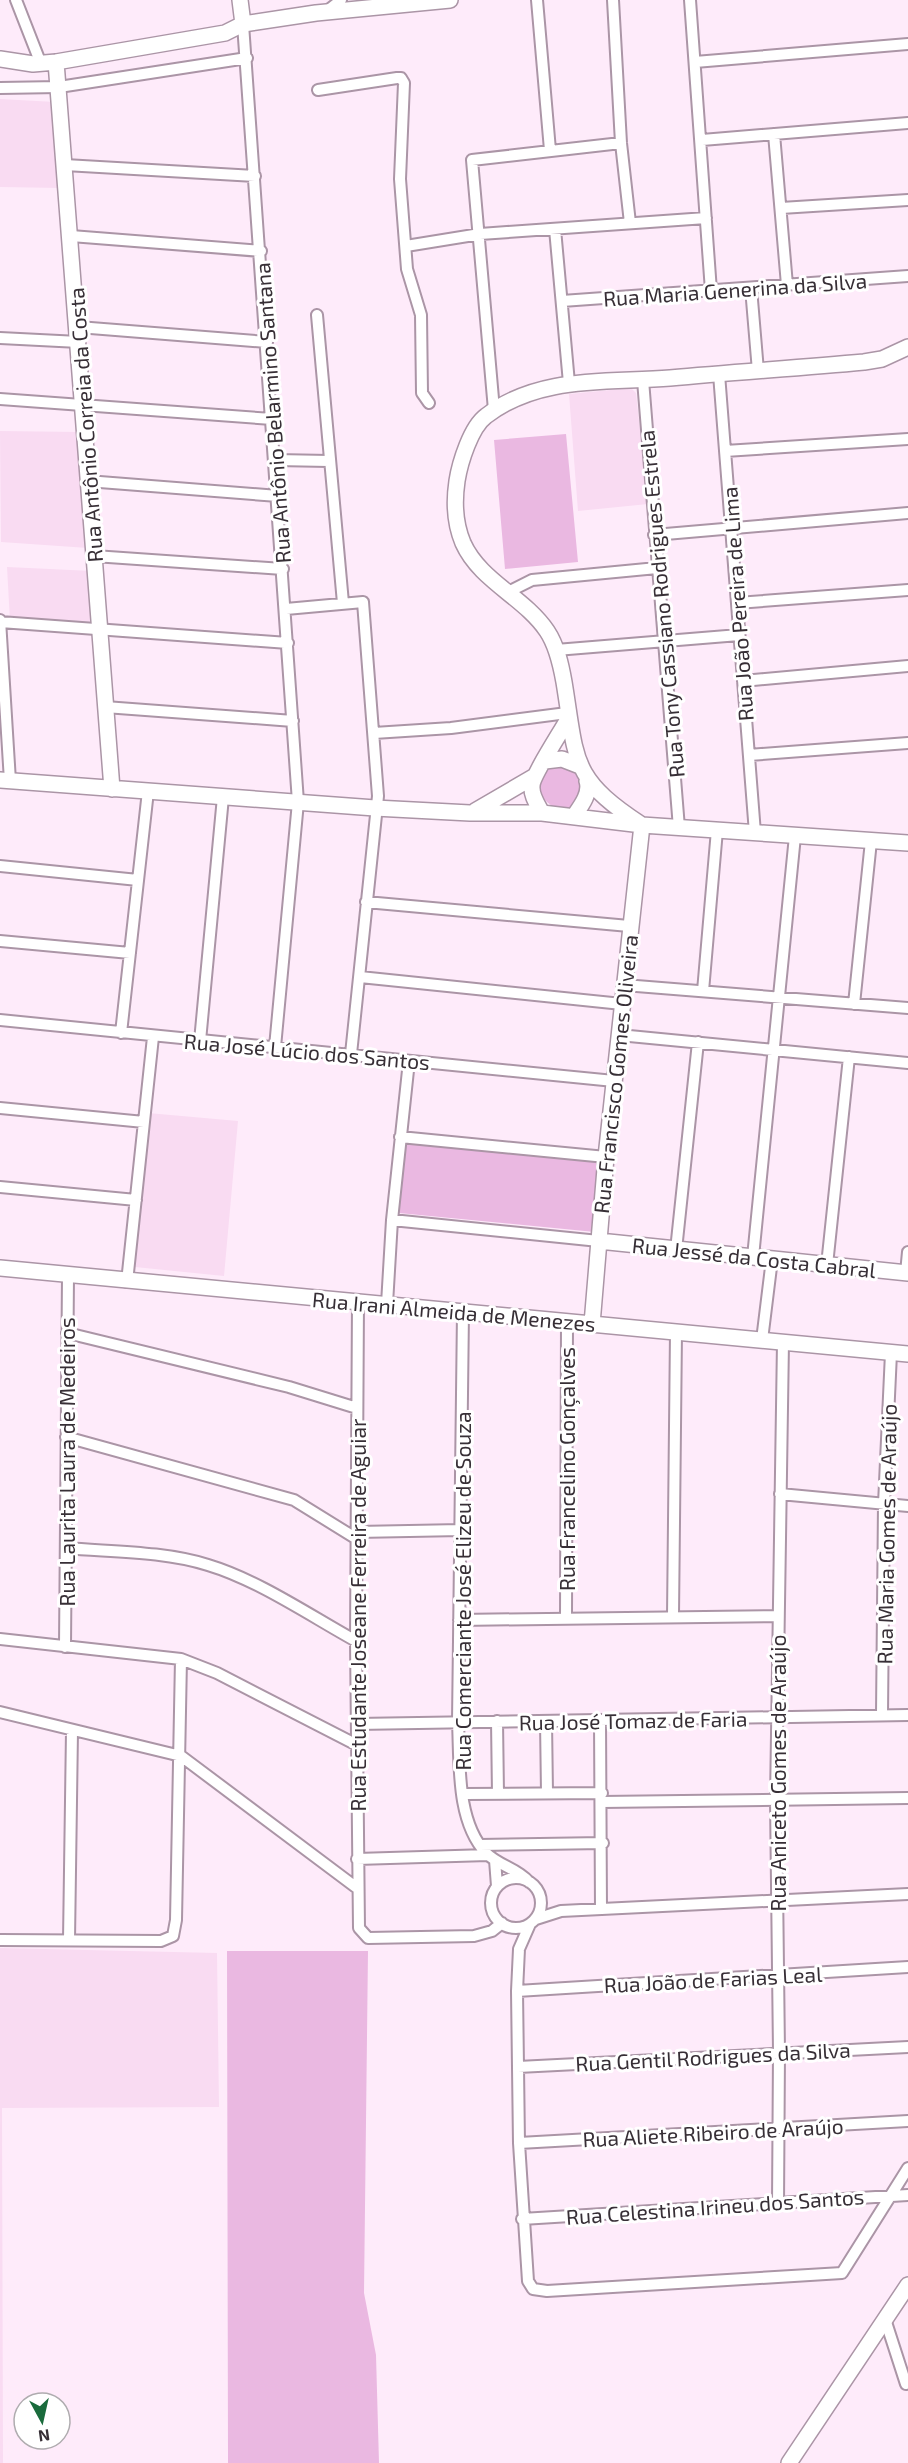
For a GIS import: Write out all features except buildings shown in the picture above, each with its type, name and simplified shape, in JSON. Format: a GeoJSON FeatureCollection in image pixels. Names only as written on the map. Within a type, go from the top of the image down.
{"type":"FeatureCollection","features":[{"type":"Feature","properties":{"kind":"street"},"geometry":{"type":"LineString","coordinates":[[16,0],[49,63]]}},
{"type":"Feature","properties":{"kind":"street"},"geometry":{"type":"LineString","coordinates":[[240,0],[243,24]]}},
{"type":"Feature","properties":{"kind":"street"},"geometry":{"type":"LineString","coordinates":[[0,59],[49,63],[225,33],[243,24],[319,8],[341,0]]}},
{"type":"Feature","properties":{"kind":"street"},"geometry":{"type":"LineString","coordinates":[[319,8],[450,0]]}},
{"type":"Feature","properties":{"kind":"street"},"geometry":{"type":"LineString","coordinates":[[537,0],[550,150]]}},
{"type":"Feature","properties":{"kind":"street"},"geometry":{"type":"LineString","coordinates":[[613,0],[621,143],[630,223]]}},
{"type":"Feature","properties":{"kind":"street"},"geometry":{"type":"LineString","coordinates":[[690,0],[702,140],[711,291]]}},
{"type":"Feature","properties":{"kind":"street","name":"Rua Antônio Belarmino Santana"},"geometry":{"type":"LineString","coordinates":[[243,24],[276,460],[298,802],[275,1047]]}},
{"type":"Feature","properties":{"kind":"street"},"geometry":{"type":"LineString","coordinates":[[695,63],[908,44]]}},
{"type":"Feature","properties":{"kind":"street"},"geometry":{"type":"LineString","coordinates":[[0,88],[59,87],[247,58]]}},
{"type":"Feature","properties":{"kind":"street","name":"Rua Antônio Correia da Costa"},"geometry":{"type":"LineString","coordinates":[[49,63],[59,87],[112,789]]}},
{"type":"Feature","properties":{"kind":"street"},"geometry":{"type":"LineString","coordinates":[[318,90],[397,78],[403,80],[406,101],[399,172],[407,269],[421,315],[422,393],[429,403]]}},
{"type":"Feature","properties":{"kind":"street"},"geometry":{"type":"LineString","coordinates":[[702,140],[908,123]]}},
{"type":"Feature","properties":{"kind":"street"},"geometry":{"type":"LineString","coordinates":[[774,134],[787,285]]}},
{"type":"Feature","properties":{"kind":"street"},"geometry":{"type":"LineString","coordinates":[[494,410],[472,160],[621,143]]}},
{"type":"Feature","properties":{"kind":"street"},"geometry":{"type":"LineString","coordinates":[[65,165],[255,176]]}},
{"type":"Feature","properties":{"kind":"street"},"geometry":{"type":"LineString","coordinates":[[781,208],[908,201]]}},
{"type":"Feature","properties":{"kind":"street"},"geometry":{"type":"LineString","coordinates":[[406,246],[480,234],[706,218]]}},
{"type":"Feature","properties":{"kind":"street"},"geometry":{"type":"LineString","coordinates":[[555,229],[569,383]]}},
{"type":"Feature","properties":{"kind":"street"},"geometry":{"type":"LineString","coordinates":[[71,236],[261,251]]}},
{"type":"Feature","properties":{"kind":"street","name":"Rua Maria Generina da Silva"},"geometry":{"type":"LineString","coordinates":[[562,301],[908,276]]}},
{"type":"Feature","properties":{"kind":"street"},"geometry":{"type":"LineString","coordinates":[[751,288],[758,371]]}},
{"type":"Feature","properties":{"kind":"street"},"geometry":{"type":"LineString","coordinates":[[317,315],[343,603]]}},
{"type":"Feature","properties":{"kind":"street"},"geometry":{"type":"LineString","coordinates":[[0,338],[78,334],[267,342]]}},
{"type":"Feature","properties":{"kind":"street"},"geometry":{"type":"LineString","coordinates":[[574,816],[585,800],[589,786],[580,765],[567,716],[556,650],[539,621],[483,571],[463,544],[455,507],[459,467],[467,446],[483,418],[519,398],[569,383],[643,380],[864,362],[882,359],[908,347]]}},
{"type":"Feature","properties":{"kind":"street","name":"Rua João Pereira de Lima"},"geometry":{"type":"LineString","coordinates":[[719,374],[755,833]]}},
{"type":"Feature","properties":{"kind":"street","name":"Rua Tony Cassiano Rodrigues Estrela"},"geometry":{"type":"LineString","coordinates":[[643,380],[679,828]]}},
{"type":"Feature","properties":{"kind":"street"},"geometry":{"type":"LineString","coordinates":[[0,399],[272,418]]}},
{"type":"Feature","properties":{"kind":"street"},"geometry":{"type":"LineString","coordinates":[[726,451],[908,439]]}},
{"type":"Feature","properties":{"kind":"street"},"geometry":{"type":"LineString","coordinates":[[276,460],[329,460]]}},
{"type":"Feature","properties":{"kind":"street"},"geometry":{"type":"LineString","coordinates":[[87,481],[278,496]]}},
{"type":"Feature","properties":{"kind":"street"},"geometry":{"type":"LineString","coordinates":[[654,535],[908,513]]}},
{"type":"Feature","properties":{"kind":"street"},"geometry":{"type":"LineString","coordinates":[[94,556],[283,569]]}},
{"type":"Feature","properties":{"kind":"street"},"geometry":{"type":"LineString","coordinates":[[508,592],[532,580],[657,568]]}},
{"type":"Feature","properties":{"kind":"street"},"geometry":{"type":"LineString","coordinates":[[737,603],[908,590]]}},
{"type":"Feature","properties":{"kind":"street"},"geometry":{"type":"LineString","coordinates":[[286,609],[363,602],[378,785],[351,1054]]}},
{"type":"Feature","properties":{"kind":"street"},"geometry":{"type":"LineString","coordinates":[[288,643],[0,622],[5,781],[375,808],[470,813],[542,813],[642,825],[908,843]]}},
{"type":"Feature","properties":{"kind":"street"},"geometry":{"type":"LineString","coordinates":[[556,650],[740,636]]}},
{"type":"Feature","properties":{"kind":"street"},"geometry":{"type":"LineString","coordinates":[[743,681],[908,666]]}},
{"type":"Feature","properties":{"kind":"street"},"geometry":{"type":"LineString","coordinates":[[105,707],[293,721]]}},
{"type":"Feature","properties":{"kind":"street"},"geometry":{"type":"LineString","coordinates":[[374,732],[453,728],[567,716]]}},
{"type":"Feature","properties":{"kind":"street"},"geometry":{"type":"LineString","coordinates":[[542,813],[533,797],[531,787],[567,716]]}},
{"type":"Feature","properties":{"kind":"street"},"geometry":{"type":"LineString","coordinates":[[749,755],[908,743]]}},
{"type":"Feature","properties":{"kind":"street"},"geometry":{"type":"LineString","coordinates":[[545,761],[562,759],[580,765]]}},
{"type":"Feature","properties":{"kind":"street"},"geometry":{"type":"LineString","coordinates":[[470,813],[535,776]]}},
{"type":"Feature","properties":{"kind":"street"},"geometry":{"type":"LineString","coordinates":[[587,781],[613,807],[642,825]]}},
{"type":"Feature","properties":{"kind":"street"},"geometry":{"type":"LineString","coordinates":[[122,1033],[148,791]]}},
{"type":"Feature","properties":{"kind":"street"},"geometry":{"type":"LineString","coordinates":[[200,1041],[223,797]]}},
{"type":"Feature","properties":{"kind":"street","name":"Rua Francisco Gomes Oliveira"},"geometry":{"type":"LineString","coordinates":[[592,1324],[629,926],[642,825]]}},
{"type":"Feature","properties":{"kind":"street"},"geometry":{"type":"LineString","coordinates":[[703,991],[717,830]]}},
{"type":"Feature","properties":{"kind":"street"},"geometry":{"type":"LineString","coordinates":[[753,1257],[795,836]]}},
{"type":"Feature","properties":{"kind":"street"},"geometry":{"type":"LineString","coordinates":[[854,1004],[871,841]]}},
{"type":"Feature","properties":{"kind":"street"},"geometry":{"type":"LineString","coordinates":[[0,866],[138,880]]}},
{"type":"Feature","properties":{"kind":"street"},"geometry":{"type":"LineString","coordinates":[[366,902],[629,926]]}},
{"type":"Feature","properties":{"kind":"street"},"geometry":{"type":"LineString","coordinates":[[0,941],[130,953]]}},
{"type":"Feature","properties":{"kind":"street"},"geometry":{"type":"LineString","coordinates":[[360,977],[622,1004]]}},
{"type":"Feature","properties":{"kind":"street"},"geometry":{"type":"LineString","coordinates":[[624,985],[908,1008]]}},
{"type":"Feature","properties":{"kind":"street","name":"Rua José Lúcio dos Santos"},"geometry":{"type":"LineString","coordinates":[[0,1020],[614,1081]]}},
{"type":"Feature","properties":{"kind":"street"},"geometry":{"type":"LineString","coordinates":[[619,1035],[908,1063]]}},
{"type":"Feature","properties":{"kind":"street"},"geometry":{"type":"LineString","coordinates":[[127,1282],[153,1037]]}},
{"type":"Feature","properties":{"kind":"street"},"geometry":{"type":"LineString","coordinates":[[676,1250],[698,1042]]}},
{"type":"Feature","properties":{"kind":"street"},"geometry":{"type":"LineString","coordinates":[[827,1265],[849,1057]]}},
{"type":"Feature","properties":{"kind":"street"},"geometry":{"type":"LineString","coordinates":[[387,1304],[392,1220],[409,1060]]}},
{"type":"Feature","properties":{"kind":"street"},"geometry":{"type":"LineString","coordinates":[[0,1108],[144,1122]]}},
{"type":"Feature","properties":{"kind":"street"},"geometry":{"type":"LineString","coordinates":[[400,1137],[606,1157]]}},
{"type":"Feature","properties":{"kind":"street"},"geometry":{"type":"LineString","coordinates":[[0,1187],[136,1200]]}},
{"type":"Feature","properties":{"kind":"street"},"geometry":{"type":"LineString","coordinates":[[392,1220],[599,1241]]}},
{"type":"Feature","properties":{"kind":"street","name":"Rua Jessé da Costa Cabral"},"geometry":{"type":"LineString","coordinates":[[599,1241],[907,1273]]}},
{"type":"Feature","properties":{"kind":"street"},"geometry":{"type":"LineString","coordinates":[[907,1273],[908,1252]]}},
{"type":"Feature","properties":{"kind":"street"},"geometry":{"type":"LineString","coordinates":[[762,1340],[772,1259]]}},
{"type":"Feature","properties":{"kind":"street","name":"Rua Irani Almeida de Menezes"},"geometry":{"type":"LineString","coordinates":[[0,1268],[127,1282],[387,1304],[908,1354]]}},
{"type":"Feature","properties":{"kind":"street","name":"Rua Laurita Laura de Medeiros"},"geometry":{"type":"LineString","coordinates":[[65,1647],[68,1276]]}},
{"type":"Feature","properties":{"kind":"street","name":"Rua Estudante Joseane Ferreira de Aguiar"},"geometry":{"type":"LineString","coordinates":[[358,1302],[356,1641],[359,1928],[368,1938],[404,1939],[480,1936],[505,1925]]}},
{"type":"Feature","properties":{"kind":"street","name":"Rua Comerciante José Elizeu de Souza"},"geometry":{"type":"LineString","coordinates":[[463,1312],[459,1722],[464,1794],[467,1815],[480,1845],[491,1857],[521,1874],[529,1882]]}},
{"type":"Feature","properties":{"kind":"street","name":"Rua Francelino Gonçalves"},"geometry":{"type":"LineString","coordinates":[[566,1617],[567,1322]]}},
{"type":"Feature","properties":{"kind":"street"},"geometry":{"type":"LineString","coordinates":[[673,1616],[676,1332]]}},
{"type":"Feature","properties":{"kind":"street"},"geometry":{"type":"LineString","coordinates":[[67,1333],[289,1387],[357,1408]]}},
{"type":"Feature","properties":{"kind":"street","name":"Rua Aniceto Gomes de Araújo"},"geometry":{"type":"LineString","coordinates":[[778,2204],[776,1800],[783,1342]]}},
{"type":"Feature","properties":{"kind":"street","name":"Rua Maria Gomes de Araújo"},"geometry":{"type":"LineString","coordinates":[[882,1714],[884,1504],[891,1353]]}},
{"type":"Feature","properties":{"kind":"street"},"geometry":{"type":"LineString","coordinates":[[66,1437],[294,1500],[357,1535],[461,1530]]}},
{"type":"Feature","properties":{"kind":"street"},"geometry":{"type":"LineString","coordinates":[[780,1494],[908,1506]]}},
{"type":"Feature","properties":{"kind":"street"},"geometry":{"type":"LineString","coordinates":[[66,1548],[179,1557],[209,1565],[244,1580],[356,1641]]}},
{"type":"Feature","properties":{"kind":"street"},"geometry":{"type":"LineString","coordinates":[[459,1620],[778,1616]]}},
{"type":"Feature","properties":{"kind":"street"},"geometry":{"type":"LineString","coordinates":[[0,1639],[181,1659],[217,1673],[357,1745]]}},
{"type":"Feature","properties":{"kind":"street"},"geometry":{"type":"LineString","coordinates":[[0,1940],[161,1941],[173,1936],[176,1920],[181,1756],[181,1659]]}},
{"type":"Feature","properties":{"kind":"street"},"geometry":{"type":"LineString","coordinates":[[0,1712],[181,1756],[357,1888]]}},
{"type":"Feature","properties":{"kind":"street","name":"Rua José Tomaz de Faria"},"geometry":{"type":"LineString","coordinates":[[357,1724],[908,1715]]}},
{"type":"Feature","properties":{"kind":"street"},"geometry":{"type":"LineString","coordinates":[[600,1720],[603,1843],[601,1909]]}},
{"type":"Feature","properties":{"kind":"street"},"geometry":{"type":"LineString","coordinates":[[497,1721],[498,1794]]}},
{"type":"Feature","properties":{"kind":"street"},"geometry":{"type":"LineString","coordinates":[[546,1721],[547,1793]]}},
{"type":"Feature","properties":{"kind":"street"},"geometry":{"type":"LineString","coordinates":[[69,1940],[72,1731]]}},
{"type":"Feature","properties":{"kind":"street"},"geometry":{"type":"LineString","coordinates":[[464,1794],[547,1793],[602,1798],[776,1800],[908,1798]]}},
{"type":"Feature","properties":{"kind":"street"},"geometry":{"type":"LineString","coordinates":[[480,1845],[603,1843]]}},
{"type":"Feature","properties":{"kind":"street"},"geometry":{"type":"LineString","coordinates":[[357,1859],[491,1857],[497,1886],[491,1903],[494,1914],[505,1925],[519,1949]]}},
{"type":"Feature","properties":{"kind":"street"},"geometry":{"type":"LineString","coordinates":[[497,1886],[512,1878],[529,1882],[539,1895],[561,1911]]}},
{"type":"Feature","properties":{"kind":"street"},"geometry":{"type":"LineString","coordinates":[[505,1925],[516,1928],[561,1911],[908,1894]]}},
{"type":"Feature","properties":{"kind":"street"},"geometry":{"type":"LineString","coordinates":[[539,1895],[540,1911],[519,1949],[518,1991],[522,2219],[528,2280],[533,2289],[547,2292],[842,2273],[908,2168]]}},
{"type":"Feature","properties":{"kind":"street","name":"Rua João de Farias Leal"},"geometry":{"type":"LineString","coordinates":[[518,1991],[908,1968]]}},
{"type":"Feature","properties":{"kind":"street","name":"Rua Gentil Rodrigues da Silva"},"geometry":{"type":"LineString","coordinates":[[518,2067],[908,2047]]}},
{"type":"Feature","properties":{"kind":"street","name":"Rua Aliete Ribeiro de Araújo"},"geometry":{"type":"LineString","coordinates":[[519,2143],[908,2121]]}},
{"type":"Feature","properties":{"kind":"street","name":"Rua Celestina Irineu dos Santos"},"geometry":{"type":"LineString","coordinates":[[522,2219],[908,2194]]}},
{"type":"Feature","properties":{"kind":"street"},"geometry":{"type":"LineString","coordinates":[[789,2463],[908,2285]]}},
{"type":"Feature","properties":{"kind":"street"},"geometry":{"type":"LineString","coordinates":[[885,2319],[906,2384]]}},
{"type":"Feature","properties":{"kind":"shaded area"},"geometry":{"type":"Polygon","coordinates":[[[0,99],[55,102],[61,188],[0,187],[0,99]]]}},
{"type":"Feature","properties":{"kind":"shaded area"},"geometry":{"type":"Polygon","coordinates":[[[631,388],[636,393],[648,504],[578,511],[569,394],[631,388]]]}},
{"type":"Feature","properties":{"kind":"shaded area"},"geometry":{"type":"Polygon","coordinates":[[[0,431],[79,432],[88,548],[1,542],[0,431]]]}},
{"type":"Feature","properties":{"kind":"shaded area"},"geometry":{"type":"Polygon","coordinates":[[[566,434],[578,562],[505,569],[494,440],[566,434]]]}},
{"type":"Feature","properties":{"kind":"shaded area"},"geometry":{"type":"Polygon","coordinates":[[[7,567],[92,571],[95,627],[10,621],[7,567]]]}},
{"type":"Feature","properties":{"kind":"shaded area"},"geometry":{"type":"Polygon","coordinates":[[[568,762],[585,783],[577,801],[570,808],[562,809],[546,801],[538,785],[539,777],[545,769],[568,762]]]}},
{"type":"Feature","properties":{"kind":"shaded area"},"geometry":{"type":"Polygon","coordinates":[[[148,1113],[238,1121],[224,1276],[135,1267],[148,1113]]]}},
{"type":"Feature","properties":{"kind":"shaded area"},"geometry":{"type":"Polygon","coordinates":[[[406,1143],[601,1162],[595,1232],[399,1213],[406,1143]]]}},
{"type":"Feature","properties":{"kind":"shaded area"},"geometry":{"type":"Polygon","coordinates":[[[0,1948],[217,1953],[219,2107],[2,2108],[3,2463],[0,2463],[0,1948]]]}},
{"type":"Feature","properties":{"kind":"shaded area"},"geometry":{"type":"Polygon","coordinates":[[[227,1951],[368,1951],[364,2293],[376,2355],[379,2463],[228,2463],[227,1951]]]}}]}
